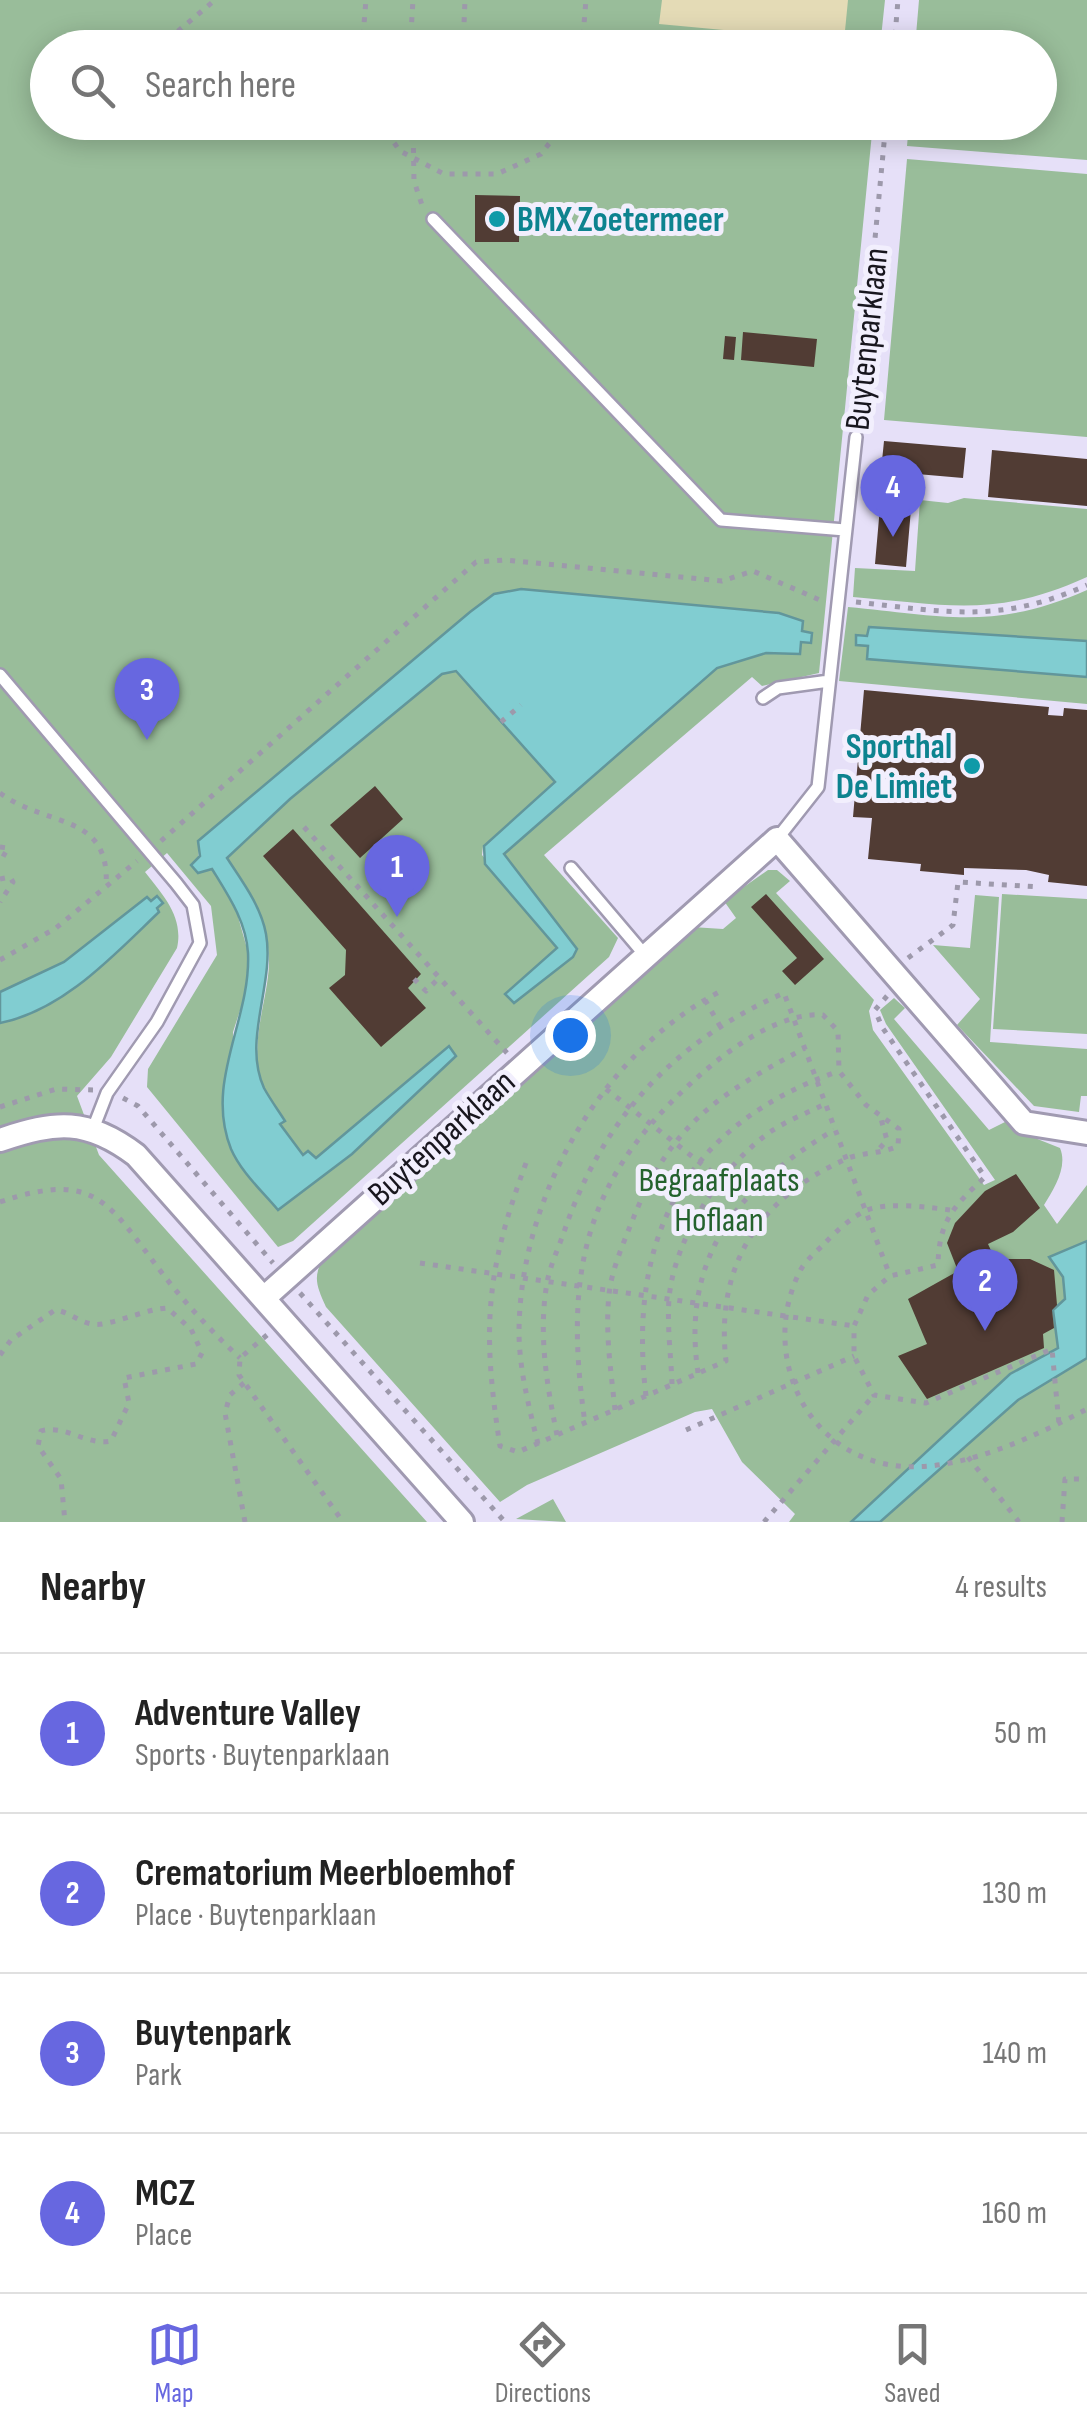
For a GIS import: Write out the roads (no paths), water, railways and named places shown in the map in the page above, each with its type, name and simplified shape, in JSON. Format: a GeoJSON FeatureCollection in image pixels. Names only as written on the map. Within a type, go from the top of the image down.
{"type":"FeatureCollection","features":[{"type":"Feature","properties":{"kind":"street","name":"Buytenparklaan"},"geometry":{"type":"LineString","coordinates":[[264,1298],[777,839]]}},
{"type":"Feature","properties":{"kind":"street"},"geometry":{"type":"LineString","coordinates":[[777,839],[1024,1124],[1087,1133]]}},
{"type":"Feature","properties":{"kind":"street"},"geometry":{"type":"LineString","coordinates":[[0,1140],[56,1125],[93,1129],[112,1136],[136,1154],[462,1522]]}},
{"type":"Feature","properties":{"kind":"lane"},"geometry":{"type":"LineString","coordinates":[[433,220],[720,520],[845,530]]}},
{"type":"Feature","properties":{"kind":"lane","name":"Buytenparklaan"},"geometry":{"type":"LineString","coordinates":[[777,839],[818,787],[856,437]]}},
{"type":"Feature","properties":{"kind":"lane"},"geometry":{"type":"LineString","coordinates":[[0,675],[193,905],[200,943],[158,1022],[108,1093],[93,1129]]}},
{"type":"Feature","properties":{"kind":"lane"},"geometry":{"type":"LineString","coordinates":[[763,698],[778,688],[829,681]]}},
{"type":"Feature","properties":{"kind":"lane"},"geometry":{"type":"LineString","coordinates":[[571,868],[644,954]]}},
{"type":"Feature","properties":{"kind":"place","name":"BMX Zoetermeer"},"geometry":{"type":"Point","coordinates":[497,219]}},
{"type":"Feature","properties":{"kind":"place","name":"MCZ"},"geometry":{"type":"Point","coordinates":[893,537]}},
{"type":"Feature","properties":{"kind":"place","name":"Buytenpark"},"geometry":{"type":"Point","coordinates":[147,740]}},
{"type":"Feature","properties":{"kind":"place","name":"Sporthal De Limiet"},"geometry":{"type":"Point","coordinates":[972,766]}},
{"type":"Feature","properties":{"kind":"place","name":"Adventure Valley"},"geometry":{"type":"Point","coordinates":[397,917]}},
{"type":"Feature","properties":{"kind":"place","name":"Crematorium Meerbloemhof"},"geometry":{"type":"Point","coordinates":[985,1331]}},
{"type":"Feature","properties":{"kind":"park label","name":"Begraafplaats Hoflaan"},"geometry":{"type":"Point","coordinates":[719,1199]}}]}
